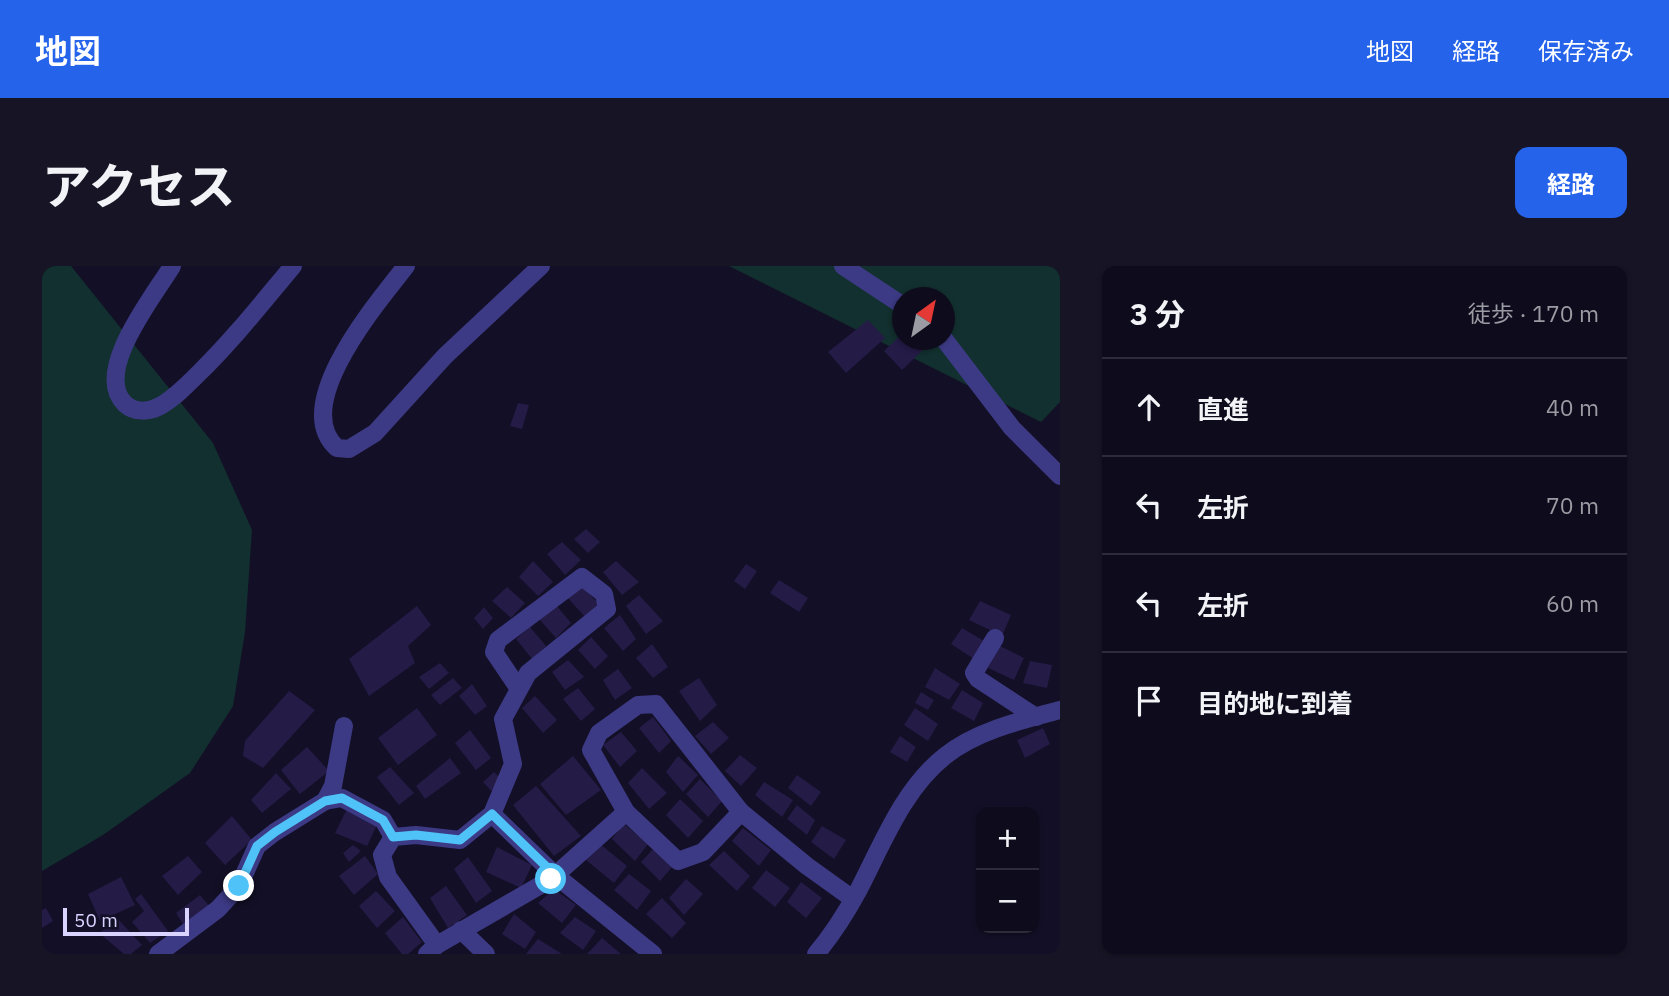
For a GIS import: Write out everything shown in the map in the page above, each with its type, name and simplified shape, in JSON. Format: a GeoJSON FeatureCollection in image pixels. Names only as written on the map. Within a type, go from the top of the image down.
{"type":"FeatureCollection","features":[{"type":"Feature","properties":{"kind":"street"},"geometry":{"type":"LineString","coordinates":[[172,266],[126,340],[114,372],[117,393],[124,403],[134,410],[145,411],[158,407],[188,384],[232,338],[293,266]]}},
{"type":"Feature","properties":{"kind":"street"},"geometry":{"type":"LineString","coordinates":[[406,266],[371,312],[340,359],[331,378],[323,418],[326,432],[337,448],[349,449],[375,433],[445,356],[541,266]]}},
{"type":"Feature","properties":{"kind":"street"},"geometry":{"type":"LineString","coordinates":[[843,266],[892,298]]}},
{"type":"Feature","properties":{"kind":"street"},"geometry":{"type":"LineString","coordinates":[[952,350],[1012,428],[1060,476]]}},
{"type":"Feature","properties":{"kind":"street"},"geometry":{"type":"LineString","coordinates":[[393,837],[416,835],[460,840],[492,814],[513,764],[503,719],[519,689],[528,673],[607,609],[604,594],[582,577],[498,640],[494,652],[519,689]]}},
{"type":"Feature","properties":{"kind":"street"},"geometry":{"type":"LineString","coordinates":[[995,638],[974,673],[978,679],[1036,717]]}},
{"type":"Feature","properties":{"kind":"street"},"geometry":{"type":"LineString","coordinates":[[741,812],[703,852],[678,861],[626,812],[591,750],[599,733],[638,705],[656,704],[741,812],[807,866],[853,899]]}},
{"type":"Feature","properties":{"kind":"street"},"geometry":{"type":"LineString","coordinates":[[816,954],[853,899],[887,831],[916,788],[945,756],[988,733],[1060,710]]}},
{"type":"Feature","properties":{"kind":"street"},"geometry":{"type":"LineString","coordinates":[[325,801],[333,786],[344,726]]}},
{"type":"Feature","properties":{"kind":"street"},"geometry":{"type":"LineString","coordinates":[[158,954],[218,908],[239,886],[257,846],[325,801],[342,798],[383,820],[393,837]]}},
{"type":"Feature","properties":{"kind":"street"},"geometry":{"type":"LineString","coordinates":[[393,837],[382,855],[388,877],[432,949],[555,875],[626,812]]}},
{"type":"Feature","properties":{"kind":"street"},"geometry":{"type":"LineString","coordinates":[[492,814],[555,875],[653,954]]}},
{"type":"Feature","properties":{"kind":"street"},"geometry":{"type":"LineString","coordinates":[[461,930],[486,954]]}},
{"type":"Feature","properties":{"kind":"green space"},"geometry":{"type":"Polygon","coordinates":[[[42,266],[71,266],[213,443],[252,530],[245,632],[233,706],[190,773],[103,835],[42,871],[42,266]]]}},
{"type":"Feature","properties":{"kind":"green space"},"geometry":{"type":"Polygon","coordinates":[[[729,266],[1060,266],[1060,402],[1041,422],[897,350],[955,350],[955,287],[892,287],[892,348],[729,266]]]}},
{"type":"Feature","properties":{"kind":"building"},"geometry":{"type":"Polygon","coordinates":[[[868,320],[885,338],[846,373],[828,352],[868,320]]]}},
{"type":"Feature","properties":{"kind":"building"},"geometry":{"type":"Polygon","coordinates":[[[892,343],[892,350],[922,351],[902,370],[884,351],[892,343]]]}},
{"type":"Feature","properties":{"kind":"building"},"geometry":{"type":"Polygon","coordinates":[[[518,403],[529,405],[522,429],[510,426],[518,403]]]}},
{"type":"Feature","properties":{"kind":"building"},"geometry":{"type":"Polygon","coordinates":[[[586,529],[600,542],[588,553],[574,539],[586,529]]]}},
{"type":"Feature","properties":{"kind":"building"},"geometry":{"type":"Polygon","coordinates":[[[562,542],[581,560],[565,575],[547,554],[562,542]]]}},
{"type":"Feature","properties":{"kind":"building"},"geometry":{"type":"Polygon","coordinates":[[[533,561],[553,582],[538,596],[519,577],[533,561]]]}},
{"type":"Feature","properties":{"kind":"building"},"geometry":{"type":"Polygon","coordinates":[[[616,561],[639,582],[622,595],[603,572],[616,561]]]}},
{"type":"Feature","properties":{"kind":"building"},"geometry":{"type":"Polygon","coordinates":[[[746,564],[757,571],[745,589],[734,581],[746,564]]]}},
{"type":"Feature","properties":{"kind":"building"},"geometry":{"type":"Polygon","coordinates":[[[779,580],[808,598],[799,612],[770,593],[779,580]]]}},
{"type":"Feature","properties":{"kind":"building"},"geometry":{"type":"Polygon","coordinates":[[[581,585],[599,604],[585,617],[567,597],[581,585]]]}},
{"type":"Feature","properties":{"kind":"building"},"geometry":{"type":"Polygon","coordinates":[[[507,587],[525,603],[511,618],[492,601],[507,587]]]}},
{"type":"Feature","properties":{"kind":"building"},"geometry":{"type":"Polygon","coordinates":[[[639,595],[663,621],[646,634],[626,606],[639,595]]]}},
{"type":"Feature","properties":{"kind":"building"},"geometry":{"type":"Polygon","coordinates":[[[980,601],[1011,615],[1002,636],[969,620],[980,601]]]}},
{"type":"Feature","properties":{"kind":"building"},"geometry":{"type":"Polygon","coordinates":[[[556,605],[571,623],[556,638],[539,619],[556,605]]]}},
{"type":"Feature","properties":{"kind":"building"},"geometry":{"type":"Polygon","coordinates":[[[417,606],[431,625],[408,646],[415,663],[369,696],[349,659],[417,606]]]}},
{"type":"Feature","properties":{"kind":"building"},"geometry":{"type":"Polygon","coordinates":[[[484,607],[493,618],[483,629],[474,618],[484,607]]]}},
{"type":"Feature","properties":{"kind":"building"},"geometry":{"type":"Polygon","coordinates":[[[620,615],[636,639],[623,651],[604,628],[620,615]]]}},
{"type":"Feature","properties":{"kind":"building"},"geometry":{"type":"Polygon","coordinates":[[[530,627],[546,646],[533,660],[516,639],[530,627]]]}},
{"type":"Feature","properties":{"kind":"building"},"geometry":{"type":"Polygon","coordinates":[[[962,628],[984,641],[974,659],[951,644],[962,628]]]}},
{"type":"Feature","properties":{"kind":"building"},"geometry":{"type":"Polygon","coordinates":[[[591,637],[608,656],[595,669],[578,650],[591,637]]]}},
{"type":"Feature","properties":{"kind":"building"},"geometry":{"type":"Polygon","coordinates":[[[652,644],[668,667],[653,678],[636,658],[652,644]]]}},
{"type":"Feature","properties":{"kind":"building"},"geometry":{"type":"Polygon","coordinates":[[[1000,646],[1024,658],[1014,680],[988,668],[1000,646]]]}},
{"type":"Feature","properties":{"kind":"building"},"geometry":{"type":"Polygon","coordinates":[[[568,660],[584,677],[565,690],[552,672],[568,660]]]}},
{"type":"Feature","properties":{"kind":"building"},"geometry":{"type":"Polygon","coordinates":[[[1030,661],[1052,665],[1047,688],[1023,683],[1030,661]]]}},
{"type":"Feature","properties":{"kind":"building"},"geometry":{"type":"Polygon","coordinates":[[[440,663],[449,673],[429,689],[419,677],[440,663]]]}},
{"type":"Feature","properties":{"kind":"building"},"geometry":{"type":"Polygon","coordinates":[[[935,668],[960,684],[949,700],[925,687],[935,668]]]}},
{"type":"Feature","properties":{"kind":"building"},"geometry":{"type":"Polygon","coordinates":[[[618,669],[632,688],[615,700],[603,680],[618,669]]]}},
{"type":"Feature","properties":{"kind":"building"},"geometry":{"type":"Polygon","coordinates":[[[453,678],[462,688],[440,705],[431,695],[453,678]]]}},
{"type":"Feature","properties":{"kind":"building"},"geometry":{"type":"Polygon","coordinates":[[[699,678],[717,705],[700,721],[679,691],[699,678]]]}},
{"type":"Feature","properties":{"kind":"building"},"geometry":{"type":"Polygon","coordinates":[[[472,684],[487,706],[475,715],[459,696],[472,684]]]}},
{"type":"Feature","properties":{"kind":"building"},"geometry":{"type":"Polygon","coordinates":[[[578,688],[595,709],[581,721],[563,699],[578,688]]]}},
{"type":"Feature","properties":{"kind":"building"},"geometry":{"type":"Polygon","coordinates":[[[962,690],[983,703],[974,721],[951,708],[962,690]]]}},
{"type":"Feature","properties":{"kind":"building"},"geometry":{"type":"Polygon","coordinates":[[[289,691],[315,710],[263,768],[243,756],[245,741],[289,691]]]}},
{"type":"Feature","properties":{"kind":"building"},"geometry":{"type":"Polygon","coordinates":[[[921,692],[934,700],[928,710],[915,703],[921,692]]]}},
{"type":"Feature","properties":{"kind":"building"},"geometry":{"type":"Polygon","coordinates":[[[535,696],[557,720],[543,733],[522,708],[535,696]]]}},
{"type":"Feature","properties":{"kind":"building"},"geometry":{"type":"Polygon","coordinates":[[[417,708],[437,735],[398,765],[378,738],[417,708]]]}},
{"type":"Feature","properties":{"kind":"building"},"geometry":{"type":"Polygon","coordinates":[[[915,708],[938,724],[928,741],[904,725],[915,708]]]}},
{"type":"Feature","properties":{"kind":"building"},"geometry":{"type":"Polygon","coordinates":[[[653,717],[671,741],[659,753],[639,728],[653,717]]]}},
{"type":"Feature","properties":{"kind":"building"},"geometry":{"type":"Polygon","coordinates":[[[713,722],[729,738],[711,754],[695,736],[713,722]]]}},
{"type":"Feature","properties":{"kind":"building"},"geometry":{"type":"Polygon","coordinates":[[[1043,728],[1050,744],[1025,758],[1017,740],[1043,728]]]}},
{"type":"Feature","properties":{"kind":"building"},"geometry":{"type":"Polygon","coordinates":[[[470,730],[491,758],[476,770],[455,743],[470,730]]]}},
{"type":"Feature","properties":{"kind":"building"},"geometry":{"type":"Polygon","coordinates":[[[621,732],[637,751],[620,767],[603,745],[621,732]]]}},
{"type":"Feature","properties":{"kind":"building"},"geometry":{"type":"Polygon","coordinates":[[[900,736],[916,747],[907,762],[890,752],[900,736]]]}},
{"type":"Feature","properties":{"kind":"building"},"geometry":{"type":"Polygon","coordinates":[[[307,747],[329,771],[300,794],[281,770],[307,747]]]}},
{"type":"Feature","properties":{"kind":"building"},"geometry":{"type":"Polygon","coordinates":[[[740,755],[757,768],[741,786],[725,771],[740,755]]]}},
{"type":"Feature","properties":{"kind":"building"},"geometry":{"type":"Polygon","coordinates":[[[573,756],[601,790],[566,815],[540,784],[573,756]]]}},
{"type":"Feature","properties":{"kind":"building"},"geometry":{"type":"Polygon","coordinates":[[[678,756],[698,775],[683,792],[666,772],[678,756]]]}},
{"type":"Feature","properties":{"kind":"building"},"geometry":{"type":"Polygon","coordinates":[[[450,758],[461,773],[425,799],[416,786],[450,758]]]}},
{"type":"Feature","properties":{"kind":"building"},"geometry":{"type":"Polygon","coordinates":[[[390,767],[414,793],[399,805],[377,777],[390,767]]]}},
{"type":"Feature","properties":{"kind":"building"},"geometry":{"type":"Polygon","coordinates":[[[642,768],[667,793],[649,809],[628,783],[642,768]]]}},
{"type":"Feature","properties":{"kind":"building"},"geometry":{"type":"Polygon","coordinates":[[[494,772],[502,780],[491,791],[483,782],[494,772]]]}},
{"type":"Feature","properties":{"kind":"building"},"geometry":{"type":"Polygon","coordinates":[[[276,773],[291,789],[262,813],[251,800],[276,773]]]}},
{"type":"Feature","properties":{"kind":"building"},"geometry":{"type":"Polygon","coordinates":[[[797,775],[821,792],[811,806],[788,788],[797,775]]]}},
{"type":"Feature","properties":{"kind":"building"},"geometry":{"type":"Polygon","coordinates":[[[700,779],[722,801],[708,817],[686,794],[700,779]]]}},
{"type":"Feature","properties":{"kind":"building"},"geometry":{"type":"Polygon","coordinates":[[[764,782],[793,800],[782,817],[755,795],[764,782]]]}},
{"type":"Feature","properties":{"kind":"building"},"geometry":{"type":"Polygon","coordinates":[[[536,786],[581,836],[554,856],[513,805],[536,786]]]}},
{"type":"Feature","properties":{"kind":"building"},"geometry":{"type":"Polygon","coordinates":[[[680,799],[703,821],[688,838],[666,815],[680,799]]]}},
{"type":"Feature","properties":{"kind":"building"},"geometry":{"type":"Polygon","coordinates":[[[797,805],[815,820],[807,835],[787,819],[797,805]]]}},
{"type":"Feature","properties":{"kind":"building"},"geometry":{"type":"Polygon","coordinates":[[[347,809],[378,823],[367,846],[335,833],[347,809]]]}},
{"type":"Feature","properties":{"kind":"building"},"geometry":{"type":"Polygon","coordinates":[[[232,816],[252,840],[225,865],[205,843],[232,816]]]}},
{"type":"Feature","properties":{"kind":"building"},"geometry":{"type":"Polygon","coordinates":[[[624,824],[648,844],[635,861],[612,839],[624,824]]]}},
{"type":"Feature","properties":{"kind":"building"},"geometry":{"type":"Polygon","coordinates":[[[822,826],[846,840],[834,859],[811,842],[822,826]]]}},
{"type":"Feature","properties":{"kind":"building"},"geometry":{"type":"Polygon","coordinates":[[[743,828],[771,850],[759,866],[732,841],[743,828]]]}},
{"type":"Feature","properties":{"kind":"building"},"geometry":{"type":"Polygon","coordinates":[[[600,844],[627,866],[614,883],[586,860],[600,844]]]}},
{"type":"Feature","properties":{"kind":"building"},"geometry":{"type":"Polygon","coordinates":[[[353,845],[361,851],[349,862],[343,853],[353,845]]]}},
{"type":"Feature","properties":{"kind":"building"},"geometry":{"type":"Polygon","coordinates":[[[497,847],[532,865],[521,888],[486,872],[497,847]]]}},
{"type":"Feature","properties":{"kind":"building"},"geometry":{"type":"Polygon","coordinates":[[[654,848],[673,866],[660,881],[641,862],[654,848]]]}},
{"type":"Feature","properties":{"kind":"building"},"geometry":{"type":"Polygon","coordinates":[[[724,851],[750,876],[737,891],[709,865],[724,851]]]}},
{"type":"Feature","properties":{"kind":"building"},"geometry":{"type":"Polygon","coordinates":[[[188,856],[202,872],[178,895],[162,876],[188,856]]]}},
{"type":"Feature","properties":{"kind":"building"},"geometry":{"type":"Polygon","coordinates":[[[365,856],[378,874],[354,895],[339,876],[365,856]]]}},
{"type":"Feature","properties":{"kind":"building"},"geometry":{"type":"Polygon","coordinates":[[[468,857],[492,891],[476,903],[454,869],[468,857]]]}},
{"type":"Feature","properties":{"kind":"building"},"geometry":{"type":"Polygon","coordinates":[[[766,870],[790,888],[775,907],[752,888],[766,870]]]}},
{"type":"Feature","properties":{"kind":"building"},"geometry":{"type":"Polygon","coordinates":[[[629,874],[651,891],[637,910],[614,890],[629,874]]]}},
{"type":"Feature","properties":{"kind":"building"},"geometry":{"type":"Polygon","coordinates":[[[121,877],[135,905],[100,921],[88,894],[121,877]]]}},
{"type":"Feature","properties":{"kind":"building"},"geometry":{"type":"Polygon","coordinates":[[[686,879],[703,894],[684,915],[669,898],[686,879]]]}},
{"type":"Feature","properties":{"kind":"building"},"geometry":{"type":"Polygon","coordinates":[[[801,882],[822,898],[806,918],[787,902],[801,882]]]}},
{"type":"Feature","properties":{"kind":"building"},"geometry":{"type":"Polygon","coordinates":[[[446,886],[467,915],[448,928],[430,898],[446,886]]]}},
{"type":"Feature","properties":{"kind":"building"},"geometry":{"type":"Polygon","coordinates":[[[554,889],[576,905],[562,923],[538,903],[554,889]]]}},
{"type":"Feature","properties":{"kind":"building"},"geometry":{"type":"Polygon","coordinates":[[[376,891],[395,911],[377,928],[359,906],[376,891]]]}},
{"type":"Feature","properties":{"kind":"building"},"geometry":{"type":"Polygon","coordinates":[[[141,894],[168,931],[150,943],[132,922],[144,911],[135,899],[141,894]]]}},
{"type":"Feature","properties":{"kind":"building"},"geometry":{"type":"Polygon","coordinates":[[[200,895],[212,909],[186,929],[176,913],[200,895]]]}},
{"type":"Feature","properties":{"kind":"building"},"geometry":{"type":"Polygon","coordinates":[[[662,898],[686,923],[672,938],[646,914],[662,898]]]}},
{"type":"Feature","properties":{"kind":"building"},"geometry":{"type":"Polygon","coordinates":[[[46,908],[53,921],[42,928],[42,910],[46,908]]]}},
{"type":"Feature","properties":{"kind":"building"},"geometry":{"type":"Polygon","coordinates":[[[514,914],[536,932],[525,949],[502,934],[514,914]]]}},
{"type":"Feature","properties":{"kind":"building"},"geometry":{"type":"Polygon","coordinates":[[[403,917],[422,942],[408,954],[402,954],[385,933],[403,917]]]}},
{"type":"Feature","properties":{"kind":"building"},"geometry":{"type":"Polygon","coordinates":[[[575,917],[596,931],[583,950],[560,933],[575,917]]]}},
{"type":"Feature","properties":{"kind":"building"},"geometry":{"type":"Polygon","coordinates":[[[118,919],[142,945],[131,954],[124,954],[99,933],[118,919]]]}},
{"type":"Feature","properties":{"kind":"building"},"geometry":{"type":"Polygon","coordinates":[[[602,938],[621,954],[587,954],[602,938]]]}},
{"type":"Feature","properties":{"kind":"building"},"geometry":{"type":"Polygon","coordinates":[[[538,939],[562,954],[526,954],[538,939]]]}},
{"type":"Feature","properties":{"kind":"route"},"geometry":{"type":"LineString","coordinates":[[239,886],[257,846],[325,801],[342,798],[383,820],[393,837],[416,835],[460,840],[492,814],[555,875],[551,879]]}}]}
